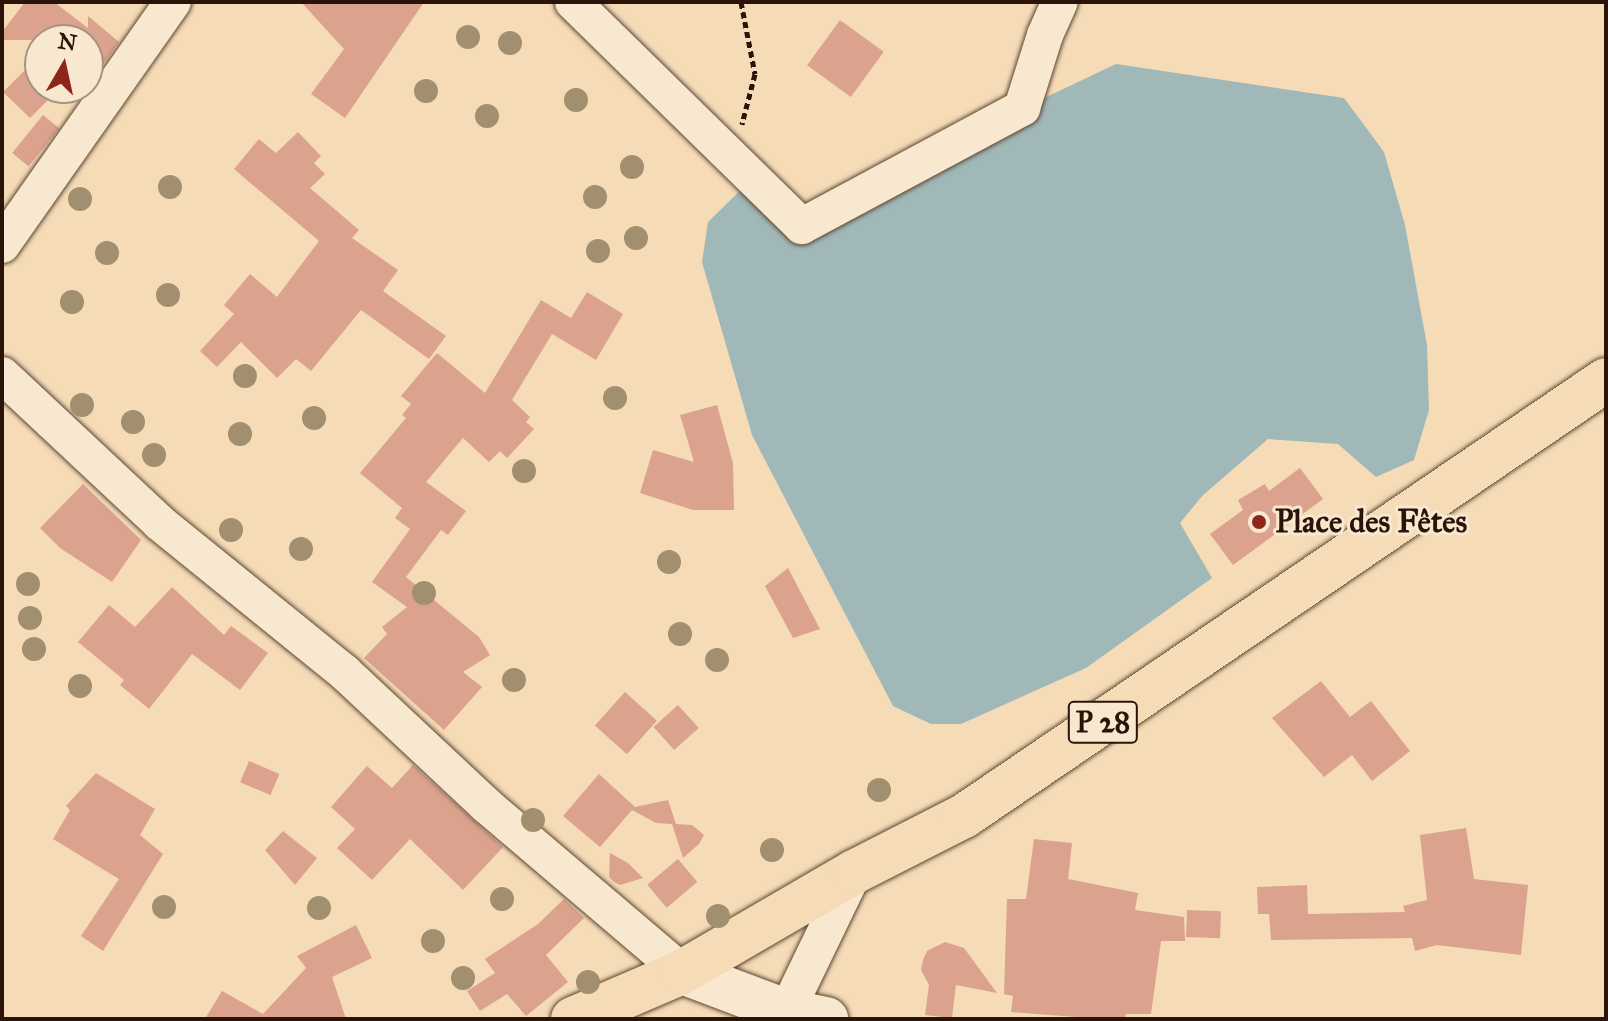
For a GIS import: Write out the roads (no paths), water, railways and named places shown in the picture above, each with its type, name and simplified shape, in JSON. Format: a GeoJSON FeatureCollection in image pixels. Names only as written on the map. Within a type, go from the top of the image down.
{"type":"FeatureCollection","features":[{"type":"Feature","properties":{"kind":"main road","name":"P 28"},"geometry":{"type":"LineString","coordinates":[[573,1019],[682,972],[854,872],[964,816],[1606,380]]}},
{"type":"Feature","properties":{"kind":"main road"},"geometry":{"type":"LineString","coordinates":[[682,972],[799,1016]]}},
{"type":"Feature","properties":{"kind":"street"},"geometry":{"type":"LineString","coordinates":[[2,245],[173,2]]}},
{"type":"Feature","properties":{"kind":"street"},"geometry":{"type":"LineString","coordinates":[[573,2],[802,226],[1022,108],[1045,35],[1060,2]]}},
{"type":"Feature","properties":{"kind":"street"},"geometry":{"type":"LineString","coordinates":[[2,375],[160,523],[344,672],[486,805],[682,972]]}},
{"type":"Feature","properties":{"kind":"street"},"geometry":{"type":"LineString","coordinates":[[799,1016],[854,872]]}},
{"type":"Feature","properties":{"kind":"water"},"geometry":{"type":"Polygon","coordinates":[[[1116,64],[1344,98],[1384,152],[1405,225],[1427,345],[1429,410],[1414,460],[1376,477],[1338,444],[1268,439],[1203,495],[1180,523],[1212,578],[1086,668],[961,724],[931,724],[893,706],[752,435],[702,262],[708,222],[751,180],[802,229],[1023,108],[1116,64]]]}},
{"type":"Feature","properties":{"kind":"place","name":"Place des Fêtes"},"geometry":{"type":"Point","coordinates":[1259,522]}}]}
